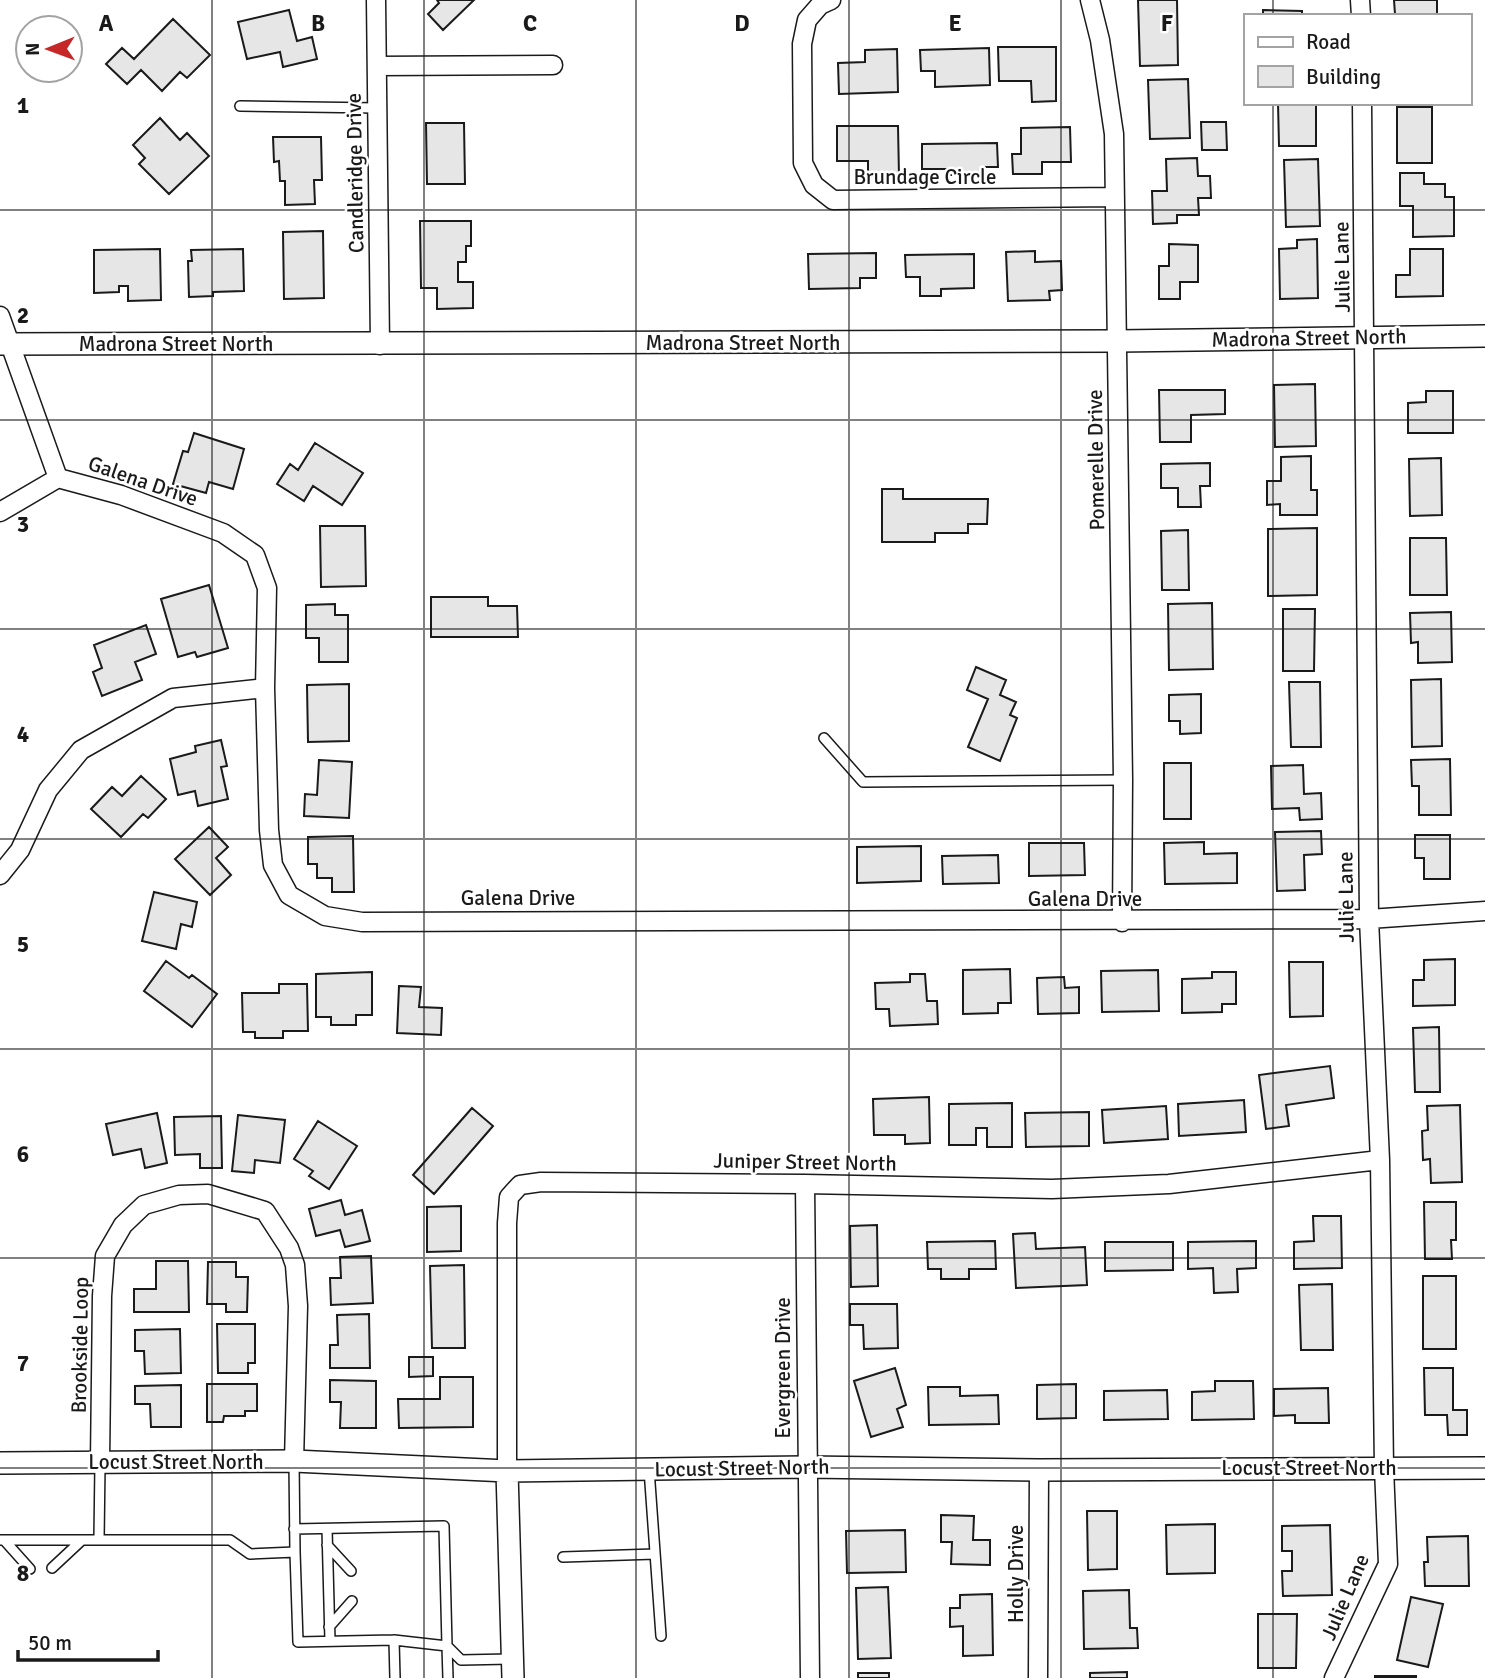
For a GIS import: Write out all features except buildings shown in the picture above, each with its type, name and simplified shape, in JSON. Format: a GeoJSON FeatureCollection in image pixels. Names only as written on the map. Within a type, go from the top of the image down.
{"type":"FeatureCollection","features":[{"type":"Feature","properties":{"kind":"street","name":"Candleridge Drive"},"geometry":{"type":"LineString","coordinates":[[376,0],[380,345]]}},
{"type":"Feature","properties":{"kind":"street","name":"Brundage Circle"},"geometry":{"type":"LineString","coordinates":[[831,0],[820,5],[807,20],[802,44],[803,163],[814,185],[833,200],[1115,197]]}},
{"type":"Feature","properties":{"kind":"street","name":"Pomerelle Drive"},"geometry":{"type":"LineString","coordinates":[[1090,0],[1100,40],[1114,134],[1123,780],[1122,922]]}},
{"type":"Feature","properties":{"kind":"street"},"geometry":{"type":"LineString","coordinates":[[377,66],[553,65]]}},
{"type":"Feature","properties":{"kind":"street","name":"Julie Lane"},"geometry":{"type":"LineString","coordinates":[[1334,1678],[1388,1564],[1380,1160],[1369,919],[1362,105]]}},
{"type":"Feature","properties":{"kind":"street","name":"Galena Drive"},"geometry":{"type":"LineString","coordinates":[[0,316],[5,344],[58,478],[121,495],[223,533],[255,555],[267,589],[265,688],[269,830],[273,865],[289,895],[325,916],[362,922],[1122,922],[1369,919],[1485,911]]}},
{"type":"Feature","properties":{"kind":"street","name":"Madrona Street North"},"geometry":{"type":"LineString","coordinates":[[5,344],[380,345],[1485,336]]}},
{"type":"Feature","properties":{"kind":"street"},"geometry":{"type":"LineString","coordinates":[[0,512],[58,478]]}},
{"type":"Feature","properties":{"kind":"street"},"geometry":{"type":"LineString","coordinates":[[0,875],[20,850],[48,790],[81,750],[173,698],[265,688]]}},
{"type":"Feature","properties":{"kind":"street","name":"Juniper Street North"},"geometry":{"type":"LineString","coordinates":[[506,1471],[506,1223],[509,1197],[520,1185],[541,1182],[1052,1189],[1169,1184],[1380,1160]]}},
{"type":"Feature","properties":{"kind":"street","name":"Evergreen Drive"},"geometry":{"type":"LineString","coordinates":[[805,1184],[810,1678]]}},
{"type":"Feature","properties":{"kind":"street","name":"Brookside Loop"},"geometry":{"type":"LineString","coordinates":[[100,1462],[102,1296],[106,1256],[122,1225],[144,1205],[179,1195],[208,1194],[265,1211],[289,1248],[295,1265],[298,1306],[294,1461]]}},
{"type":"Feature","properties":{"kind":"street","name":"Locust Street North"},"geometry":{"type":"LineString","coordinates":[[0,1463],[294,1461],[506,1471],[806,1467],[1485,1468]]}},
{"type":"Feature","properties":{"kind":"street","name":"Holly Drive"},"geometry":{"type":"LineString","coordinates":[[1038,1678],[1040,1469]]}},
{"type":"Feature","properties":{"kind":"street"},"geometry":{"type":"LineString","coordinates":[[506,1471],[513,1668]]}},
{"type":"Feature","properties":{"kind":"lane"},"geometry":{"type":"LineString","coordinates":[[240,106],[377,108]]}},
{"type":"Feature","properties":{"kind":"lane"},"geometry":{"type":"LineString","coordinates":[[824,738],[863,782],[1123,780]]}},
{"type":"Feature","properties":{"kind":"lane"},"geometry":{"type":"LineString","coordinates":[[294,1461],[298,1642],[394,1640],[447,1646],[461,1660],[513,1668]]}},
{"type":"Feature","properties":{"kind":"lane"},"geometry":{"type":"LineString","coordinates":[[99,1540],[100,1462]]}},
{"type":"Feature","properties":{"kind":"lane"},"geometry":{"type":"LineString","coordinates":[[649,1469],[661,1636]]}},
{"type":"Feature","properties":{"kind":"lane"},"geometry":{"type":"LineString","coordinates":[[294,1530],[444,1526],[448,1678]]}},
{"type":"Feature","properties":{"kind":"lane"},"geometry":{"type":"LineString","coordinates":[[327,1529],[330,1641]]}},
{"type":"Feature","properties":{"kind":"lane"},"geometry":{"type":"LineString","coordinates":[[2,1541],[230,1540],[250,1554],[295,1552]]}},
{"type":"Feature","properties":{"kind":"lane"},"geometry":{"type":"LineString","coordinates":[[2,1541],[30,1569]]}},
{"type":"Feature","properties":{"kind":"lane"},"geometry":{"type":"LineString","coordinates":[[52,1568],[82,1541]]}},
{"type":"Feature","properties":{"kind":"lane"},"geometry":{"type":"LineString","coordinates":[[327,1545],[351,1571]]}},
{"type":"Feature","properties":{"kind":"lane"},"geometry":{"type":"LineString","coordinates":[[563,1557],[655,1554]]}},
{"type":"Feature","properties":{"kind":"lane"},"geometry":{"type":"LineString","coordinates":[[330,1627],[352,1601]]}},
{"type":"Feature","properties":{"kind":"lane"},"geometry":{"type":"LineString","coordinates":[[394,1640],[395,1678]]}}]}
